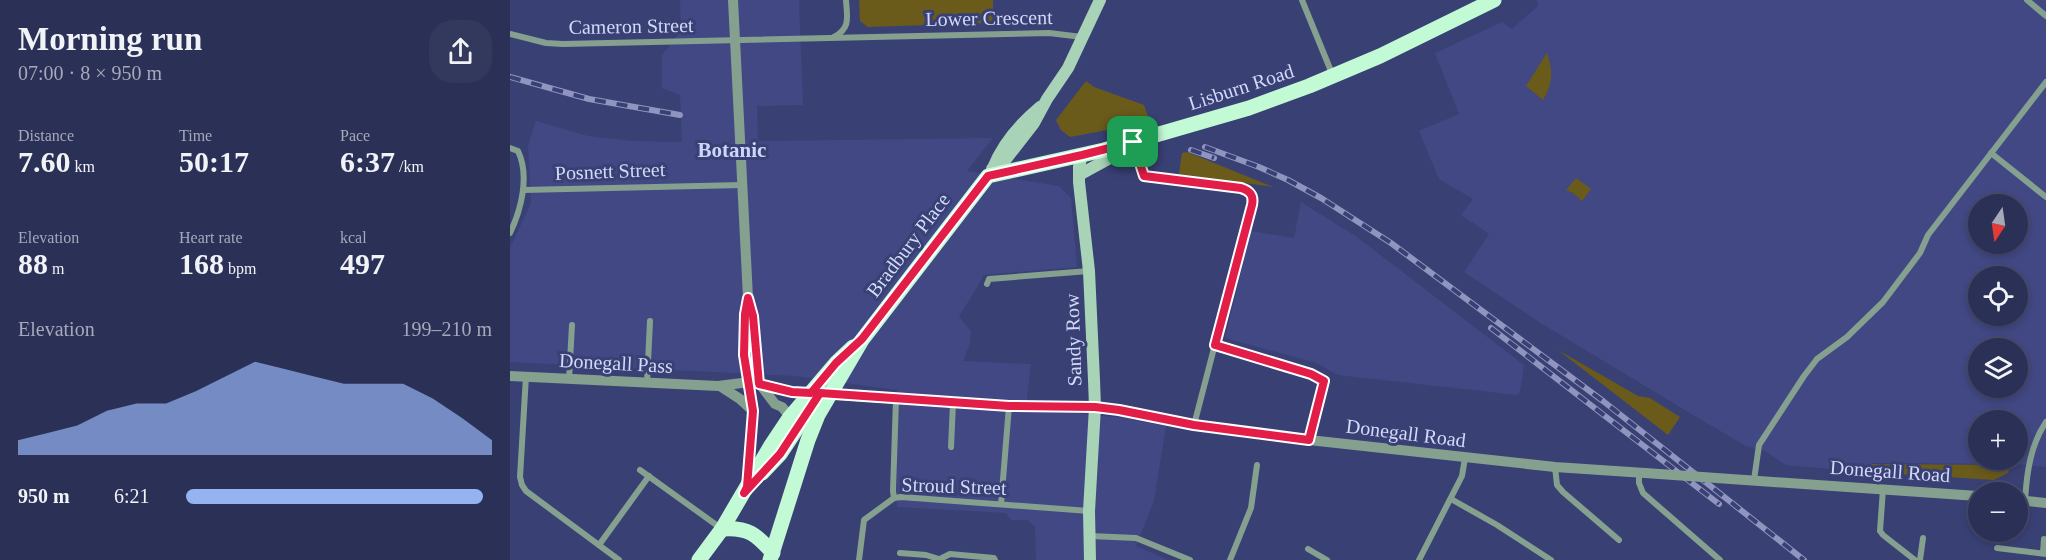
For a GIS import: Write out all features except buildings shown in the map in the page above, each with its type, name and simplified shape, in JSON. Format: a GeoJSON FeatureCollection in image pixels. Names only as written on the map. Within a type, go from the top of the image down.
{"type":"FeatureCollection","features":[{"type":"Feature","properties":{"kind":"main road"},"geometry":{"type":"LineString","coordinates":[[990,173],[998,156],[1026,118],[1044,105],[1068,68],[1100,0]]}},
{"type":"Feature","properties":{"kind":"main road","name":"Lisburn Road"},"geometry":{"type":"LineString","coordinates":[[990,173],[1082,155],[1249,108],[1380,56],[1486,2]]}},
{"type":"Feature","properties":{"kind":"main road"},"geometry":{"type":"LineString","coordinates":[[1079,175],[1110,158],[1132,142]]}},
{"type":"Feature","properties":{"kind":"main road","name":"Sandy Row"},"geometry":{"type":"LineString","coordinates":[[1082,155],[1079,175],[1089,272],[1095,407],[1089,511],[1090,560]]}},
{"type":"Feature","properties":{"kind":"main road","name":"Bradbury Place"},"geometry":{"type":"LineString","coordinates":[[821,393],[990,173]]}},
{"type":"Feature","properties":{"kind":"main road","name":"Bradbury Place"},"geometry":{"type":"LineString","coordinates":[[821,393],[836,363],[862,339]]}},
{"type":"Feature","properties":{"kind":"main road"},"geometry":{"type":"LineString","coordinates":[[699,560],[723,529],[746,490],[794,422],[821,393]]}},
{"type":"Feature","properties":{"kind":"main road"},"geometry":{"type":"LineString","coordinates":[[772,556],[818,415],[821,393]]}},
{"type":"Feature","properties":{"kind":"main road"},"geometry":{"type":"LineString","coordinates":[[723,529],[747,530],[761,540],[772,556]]}},
{"type":"Feature","properties":{"kind":"street"},"geometry":{"type":"LineString","coordinates":[[734,0],[734,40],[748,298],[745,314],[744,355],[754,383],[746,490]]}},
{"type":"Feature","properties":{"kind":"street"},"geometry":{"type":"LineString","coordinates":[[831,39],[843,33],[847,25],[846,0]]}},
{"type":"Feature","properties":{"kind":"street"},"geometry":{"type":"LineString","coordinates":[[1302,0],[1333,76]]}},
{"type":"Feature","properties":{"kind":"street"},"geometry":{"type":"LineString","coordinates":[[2027,0],[2046,16]]}},
{"type":"Feature","properties":{"kind":"street"},"geometry":{"type":"LineString","coordinates":[[847,25],[861,36]]}},
{"type":"Feature","properties":{"kind":"street","name":"Lower Crescent"},"geometry":{"type":"LineString","coordinates":[[734,40],[1049,33],[1083,38]]}},
{"type":"Feature","properties":{"kind":"street","name":"Cameron Street"},"geometry":{"type":"LineString","coordinates":[[510,34],[562,44],[734,40]]}},
{"type":"Feature","properties":{"kind":"street"},"geometry":{"type":"LineString","coordinates":[[1749,480],[1759,445],[1804,376],[1817,359],[1847,337],[1883,302],[1920,253],[1928,235],[2046,82]]}},
{"type":"Feature","properties":{"kind":"street"},"geometry":{"type":"LineString","coordinates":[[1132,142],[1144,176],[1241,188],[1247,190],[1253,198],[1194,425]]}},
{"type":"Feature","properties":{"kind":"street"},"geometry":{"type":"LineString","coordinates":[[510,148],[518,151],[521,158],[524,190],[521,207],[510,233]]}},
{"type":"Feature","properties":{"kind":"street"},"geometry":{"type":"LineString","coordinates":[[1991,153],[2046,197]]}},
{"type":"Feature","properties":{"kind":"street","name":"Posnett Street"},"geometry":{"type":"LineString","coordinates":[[524,190],[742,184]]}},
{"type":"Feature","properties":{"kind":"street"},"geometry":{"type":"LineString","coordinates":[[987,284],[988,279],[1089,272]]}},
{"type":"Feature","properties":{"kind":"street"},"geometry":{"type":"LineString","coordinates":[[647,383],[650,321]]}},
{"type":"Feature","properties":{"kind":"street"},"geometry":{"type":"LineString","coordinates":[[569,378],[572,324]]}},
{"type":"Feature","properties":{"kind":"street"},"geometry":{"type":"LineString","coordinates":[[1215,345],[1311,374],[1324,381],[1309,440]]}},
{"type":"Feature","properties":{"kind":"street","name":"Donegall Pass"},"geometry":{"type":"LineString","coordinates":[[510,376],[720,386],[754,383]]}},
{"type":"Feature","properties":{"kind":"street"},"geometry":{"type":"LineString","coordinates":[[526,376],[520,477],[522,485],[526,491],[619,560]]}},
{"type":"Feature","properties":{"kind":"street"},"geometry":{"type":"LineString","coordinates":[[754,383],[775,404],[782,407],[808,440]]}},
{"type":"Feature","properties":{"kind":"street","name":"Donegall Road"},"geometry":{"type":"LineString","coordinates":[[754,383],[792,392],[1009,406],[1095,407],[1194,425],[1555,467],[1968,495]]}},
{"type":"Feature","properties":{"kind":"street"},"geometry":{"type":"LineString","coordinates":[[720,386],[753,411]]}},
{"type":"Feature","properties":{"kind":"street"},"geometry":{"type":"LineString","coordinates":[[894,498],[897,399]]}},
{"type":"Feature","properties":{"kind":"street"},"geometry":{"type":"LineString","coordinates":[[951,447],[953,403]]}},
{"type":"Feature","properties":{"kind":"street"},"geometry":{"type":"LineString","coordinates":[[1001,504],[1009,406]]}},
{"type":"Feature","properties":{"kind":"street"},"geometry":{"type":"LineString","coordinates":[[2025,482],[2030,457],[2046,422]]}},
{"type":"Feature","properties":{"kind":"street"},"geometry":{"type":"LineString","coordinates":[[1419,560],[1462,476],[1465,458]]}},
{"type":"Feature","properties":{"kind":"street"},"geometry":{"type":"LineString","coordinates":[[1230,560],[1251,508],[1257,465]]}},
{"type":"Feature","properties":{"kind":"street"},"geometry":{"type":"LineString","coordinates":[[1555,467],[1557,485],[1563,492],[1619,540]]}},
{"type":"Feature","properties":{"kind":"street"},"geometry":{"type":"LineString","coordinates":[[640,470],[723,529]]}},
{"type":"Feature","properties":{"kind":"street"},"geometry":{"type":"LineString","coordinates":[[1642,473],[1639,483],[1643,493],[1720,560]]}},
{"type":"Feature","properties":{"kind":"street"},"geometry":{"type":"LineString","coordinates":[[599,545],[649,476]]}},
{"type":"Feature","properties":{"kind":"street"},"geometry":{"type":"LineString","coordinates":[[1883,488],[1880,531],[1916,560]]}},
{"type":"Feature","properties":{"kind":"street","name":"Stroud Street"},"geometry":{"type":"LineString","coordinates":[[860,560],[864,520],[894,498],[1089,511]]}},
{"type":"Feature","properties":{"kind":"street"},"geometry":{"type":"LineString","coordinates":[[1451,500],[1497,525],[1551,560]]}},
{"type":"Feature","properties":{"kind":"street"},"geometry":{"type":"LineString","coordinates":[[2028,501],[2046,503]]}},
{"type":"Feature","properties":{"kind":"street"},"geometry":{"type":"LineString","coordinates":[[1090,537],[1136,538],[1190,560]]}},
{"type":"Feature","properties":{"kind":"street"},"geometry":{"type":"LineString","coordinates":[[1920,560],[1923,538]]}},
{"type":"Feature","properties":{"kind":"street"},"geometry":{"type":"LineString","coordinates":[[1997,548],[2044,554],[2044,539]]}},
{"type":"Feature","properties":{"kind":"street"},"geometry":{"type":"LineString","coordinates":[[1308,549],[1327,560]]}},
{"type":"Feature","properties":{"kind":"street"},"geometry":{"type":"LineString","coordinates":[[2016,560],[2017,550]]}},
{"type":"Feature","properties":{"kind":"street"},"geometry":{"type":"LineString","coordinates":[[900,553],[926,555],[939,560],[950,554],[994,558],[995,560]]}},
{"type":"Feature","properties":{"kind":"shaded area"},"geometry":{"type":"Polygon","coordinates":[[[680,0],[799,0],[803,105],[757,106],[758,141],[993,138],[967,171],[1059,186],[1071,198],[1077,267],[984,275],[959,317],[971,331],[970,344],[963,361],[1031,364],[1026,408],[1124,418],[1166,426],[1154,501],[1136,546],[1168,560],[1036,560],[1035,527],[1028,520],[1011,520],[1006,513],[897,507],[897,390],[794,376],[510,362],[510,248],[531,203],[528,145],[536,121],[588,136],[633,141],[682,142],[680,95],[662,88],[662,55],[681,31],[680,0]]]}},
{"type":"Feature","properties":{"kind":"shaded area"},"geometry":{"type":"Polygon","coordinates":[[[859,0],[993,0],[993,23],[868,27],[860,21],[859,0]]]}},
{"type":"Feature","properties":{"kind":"shaded area"},"geometry":{"type":"Polygon","coordinates":[[[1537,0],[2046,0],[2046,467],[2028,465],[2028,410],[1968,410],[1968,464],[1873,463],[1866,472],[1786,465],[1765,451],[1746,446],[1693,415],[1539,322],[1464,272],[1489,234],[1461,215],[1473,199],[1439,179],[1419,131],[1459,114],[1435,53],[1502,22],[1512,29],[1538,6],[1537,0]]]}},
{"type":"Feature","properties":{"kind":"shaded area"},"geometry":{"type":"Polygon","coordinates":[[[1547,53],[1551,77],[1543,100],[1526,86],[1547,53]]]}},
{"type":"Feature","properties":{"kind":"shaded area"},"geometry":{"type":"Polygon","coordinates":[[[1086,81],[1094,87],[1144,105],[1150,122],[1070,137],[1061,130],[1056,120],[1086,81]]]}},
{"type":"Feature","properties":{"kind":"shaded area"},"geometry":{"type":"Polygon","coordinates":[[[1187,152],[1273,187],[1179,174],[1182,153],[1187,152]]]}},
{"type":"Feature","properties":{"kind":"shaded area"},"geometry":{"type":"Polygon","coordinates":[[[1576,178],[1591,189],[1582,201],[1566,190],[1576,178]]]}},
{"type":"Feature","properties":{"kind":"shaded area"},"geometry":{"type":"Polygon","coordinates":[[[1301,202],[1357,237],[1524,365],[1518,395],[1338,375],[1316,363],[1225,338],[1251,231],[1294,238],[1301,202]]]}},
{"type":"Feature","properties":{"kind":"shaded area"},"geometry":{"type":"Polygon","coordinates":[[[1558,350],[1638,396],[1650,398],[1680,417],[1668,435],[1558,350]]]}},
{"type":"Feature","properties":{"kind":"shaded area"},"geometry":{"type":"Polygon","coordinates":[[[1872,464],[1968,465],[1968,470],[2009,470],[2008,473],[1994,480],[1866,472],[1872,464]]]}},
{"type":"Feature","properties":{"kind":"railway"},"geometry":{"type":"LineString","coordinates":[[510,77],[589,99],[680,115]]}},
{"type":"Feature","properties":{"kind":"railway"},"geometry":{"type":"LineString","coordinates":[[1205,147],[1288,180],[1321,198],[1391,243],[1603,401],[1804,560]]}},
{"type":"Feature","properties":{"kind":"railway"},"geometry":{"type":"LineString","coordinates":[[1191,150],[1214,158]]}},
{"type":"Feature","properties":{"kind":"railway"},"geometry":{"type":"LineString","coordinates":[[1491,328],[1719,504]]}},
{"type":"Feature","properties":{"kind":"district","name":"Botanic"},"geometry":{"type":"Point","coordinates":[732,150]}},
{"type":"Feature","properties":{"kind":"route"},"geometry":{"type":"LineString","coordinates":[[1133,142],[1144,176],[1241,188],[1251,194],[1252,205],[1215,345],[1311,374],[1324,381],[1309,440],[1194,425],[1095,407],[1038,408],[820,393],[780,454],[744,493],[747,487],[753,424],[750,382],[744,355],[745,314],[748,298],[753,316],[759,384],[792,392],[811,393],[836,363],[862,339],[988,176],[1133,142]]}}]}
